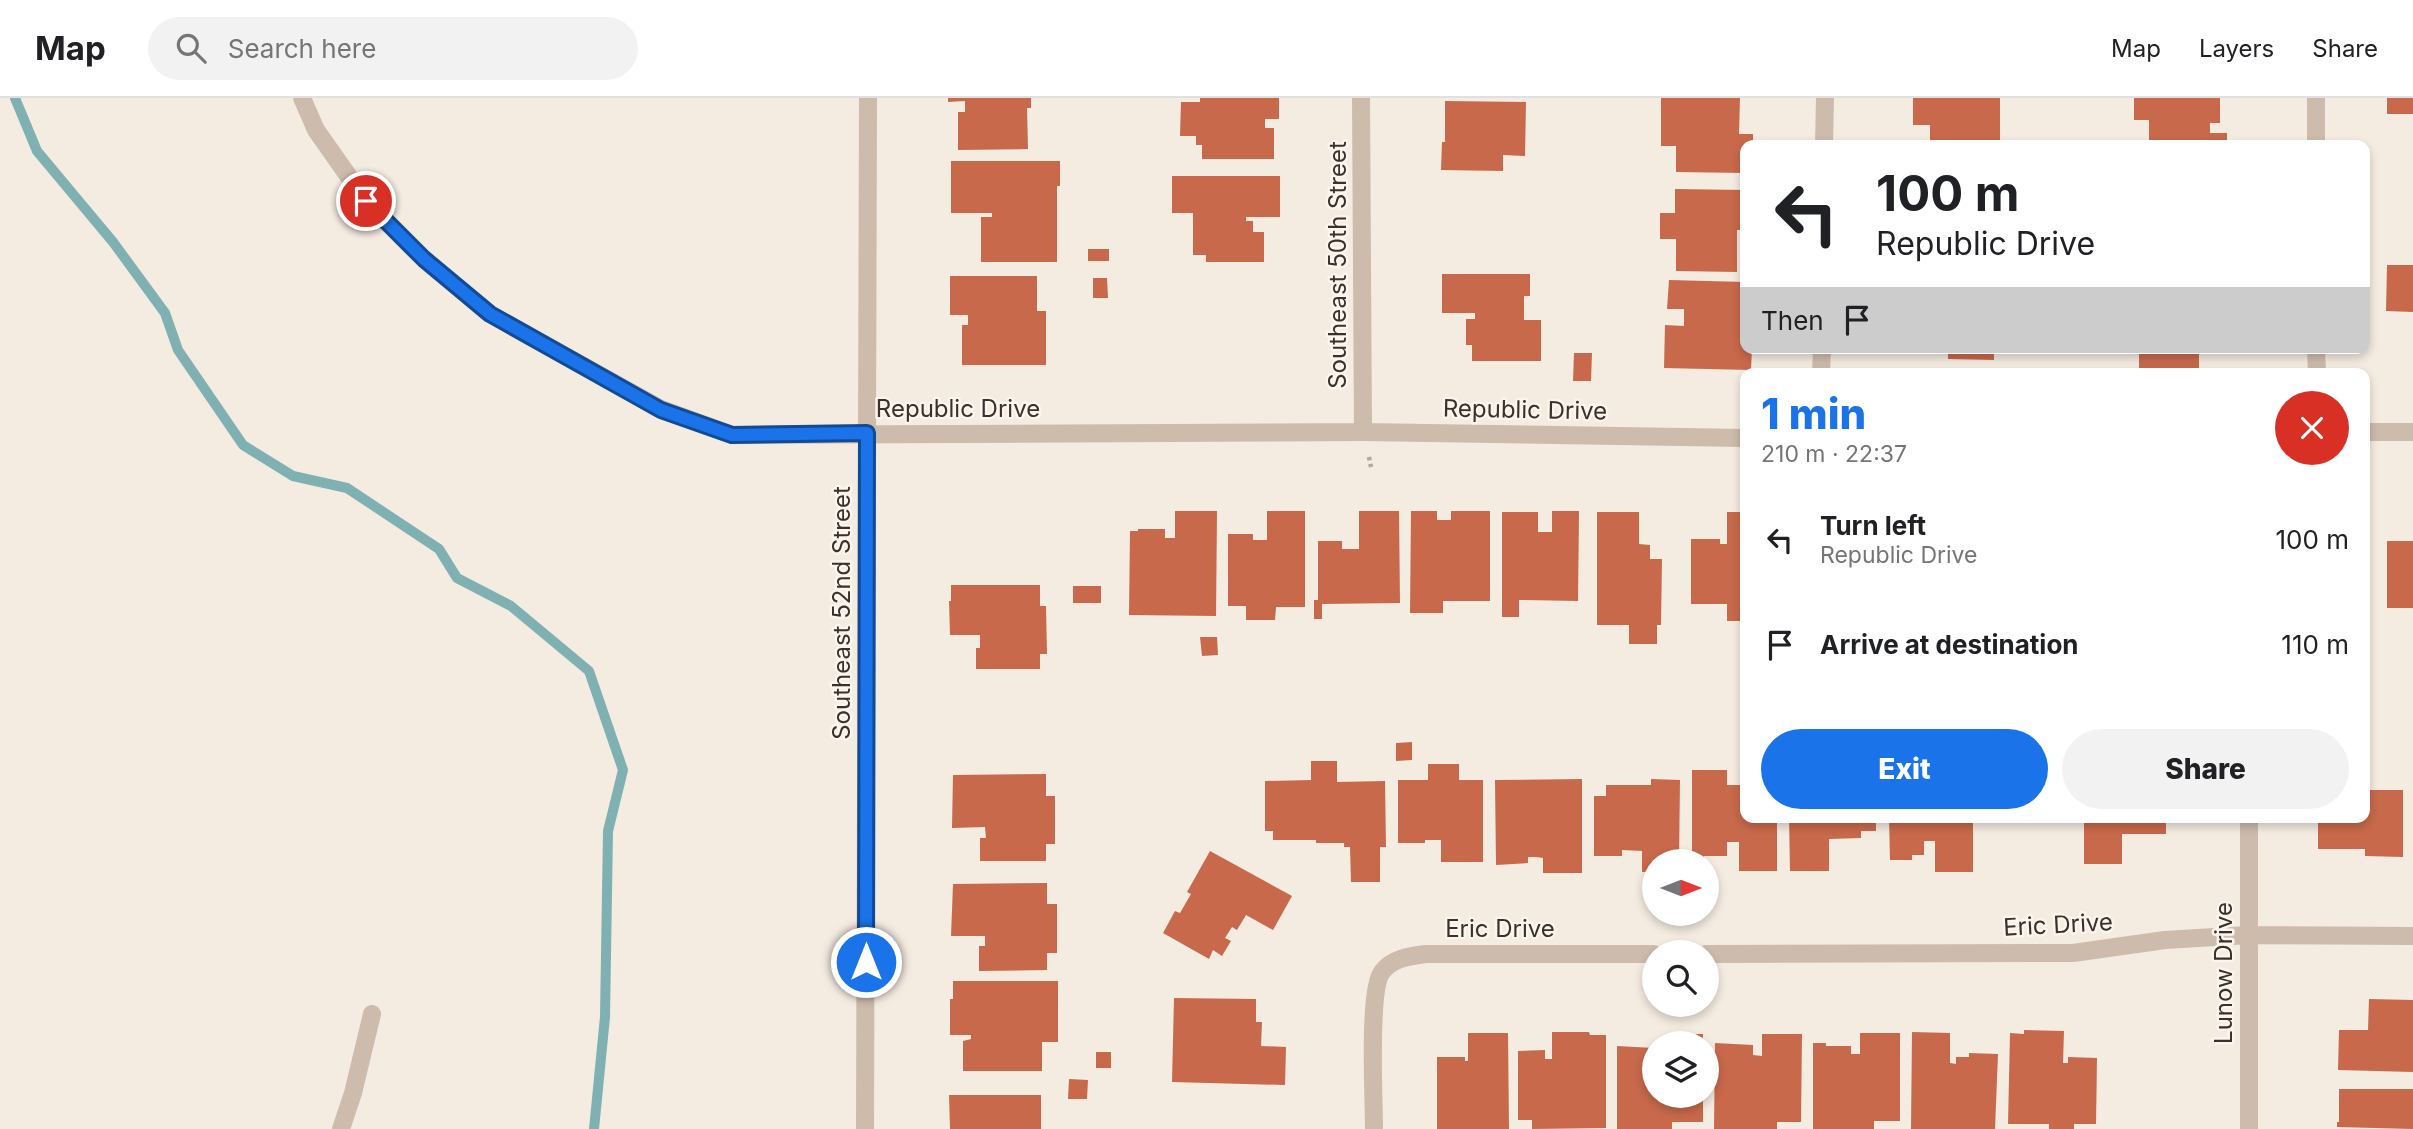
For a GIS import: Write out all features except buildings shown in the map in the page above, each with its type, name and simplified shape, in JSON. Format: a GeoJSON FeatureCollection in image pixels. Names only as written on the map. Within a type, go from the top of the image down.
{"type":"FeatureCollection","features":[{"type":"Feature","properties":{"kind":"street","name":"Republic Drive"},"geometry":{"type":"LineString","coordinates":[[302,98],[316,130],[366,201],[424,259],[490,314],[661,410],[732,435],[1363,432],[1740,438]]}},
{"type":"Feature","properties":{"kind":"street","name":"Southeast 52nd Street"},"geometry":{"type":"LineString","coordinates":[[865,1129],[868,98]]}},
{"type":"Feature","properties":{"kind":"street","name":"Southeast 50th Street"},"geometry":{"type":"LineString","coordinates":[[1361,98],[1363,432]]}},
{"type":"Feature","properties":{"kind":"street"},"geometry":{"type":"LineString","coordinates":[[1824,140],[1825,98]]}},
{"type":"Feature","properties":{"kind":"street"},"geometry":{"type":"LineString","coordinates":[[2316,98],[2316,140]]}},
{"type":"Feature","properties":{"kind":"street"},"geometry":{"type":"LineString","coordinates":[[2370,432],[2413,432]]}},
{"type":"Feature","properties":{"kind":"street","name":"Lunow Drive"},"geometry":{"type":"LineString","coordinates":[[2249,823],[2249,1129]]}},
{"type":"Feature","properties":{"kind":"street","name":"Eric Drive"},"geometry":{"type":"LineString","coordinates":[[1719,954],[2073,953],[2165,940],[2248,935],[2413,936]]}},
{"type":"Feature","properties":{"kind":"street","name":"Eric Drive"},"geometry":{"type":"LineString","coordinates":[[1374,1129],[1374,1005],[1379,977],[1390,964],[1411,956],[1435,954],[1642,954]]}},
{"type":"Feature","properties":{"kind":"street"},"geometry":{"type":"LineString","coordinates":[[341,1129],[353,1093],[372,1014]]}},
{"type":"Feature","properties":{"kind":"waterway"},"geometry":{"type":"LineString","coordinates":[[15,98],[37,151],[113,242],[165,313],[178,350],[243,445],[293,476],[347,488],[439,549],[457,578],[511,606],[589,671],[623,770],[608,831],[605,1017],[594,1129]]}},
{"type":"Feature","properties":{"kind":"route"},"geometry":{"type":"LineString","coordinates":[[366,201],[424,259],[490,314],[661,410],[732,435],[867,433],[866,962]]}}]}
